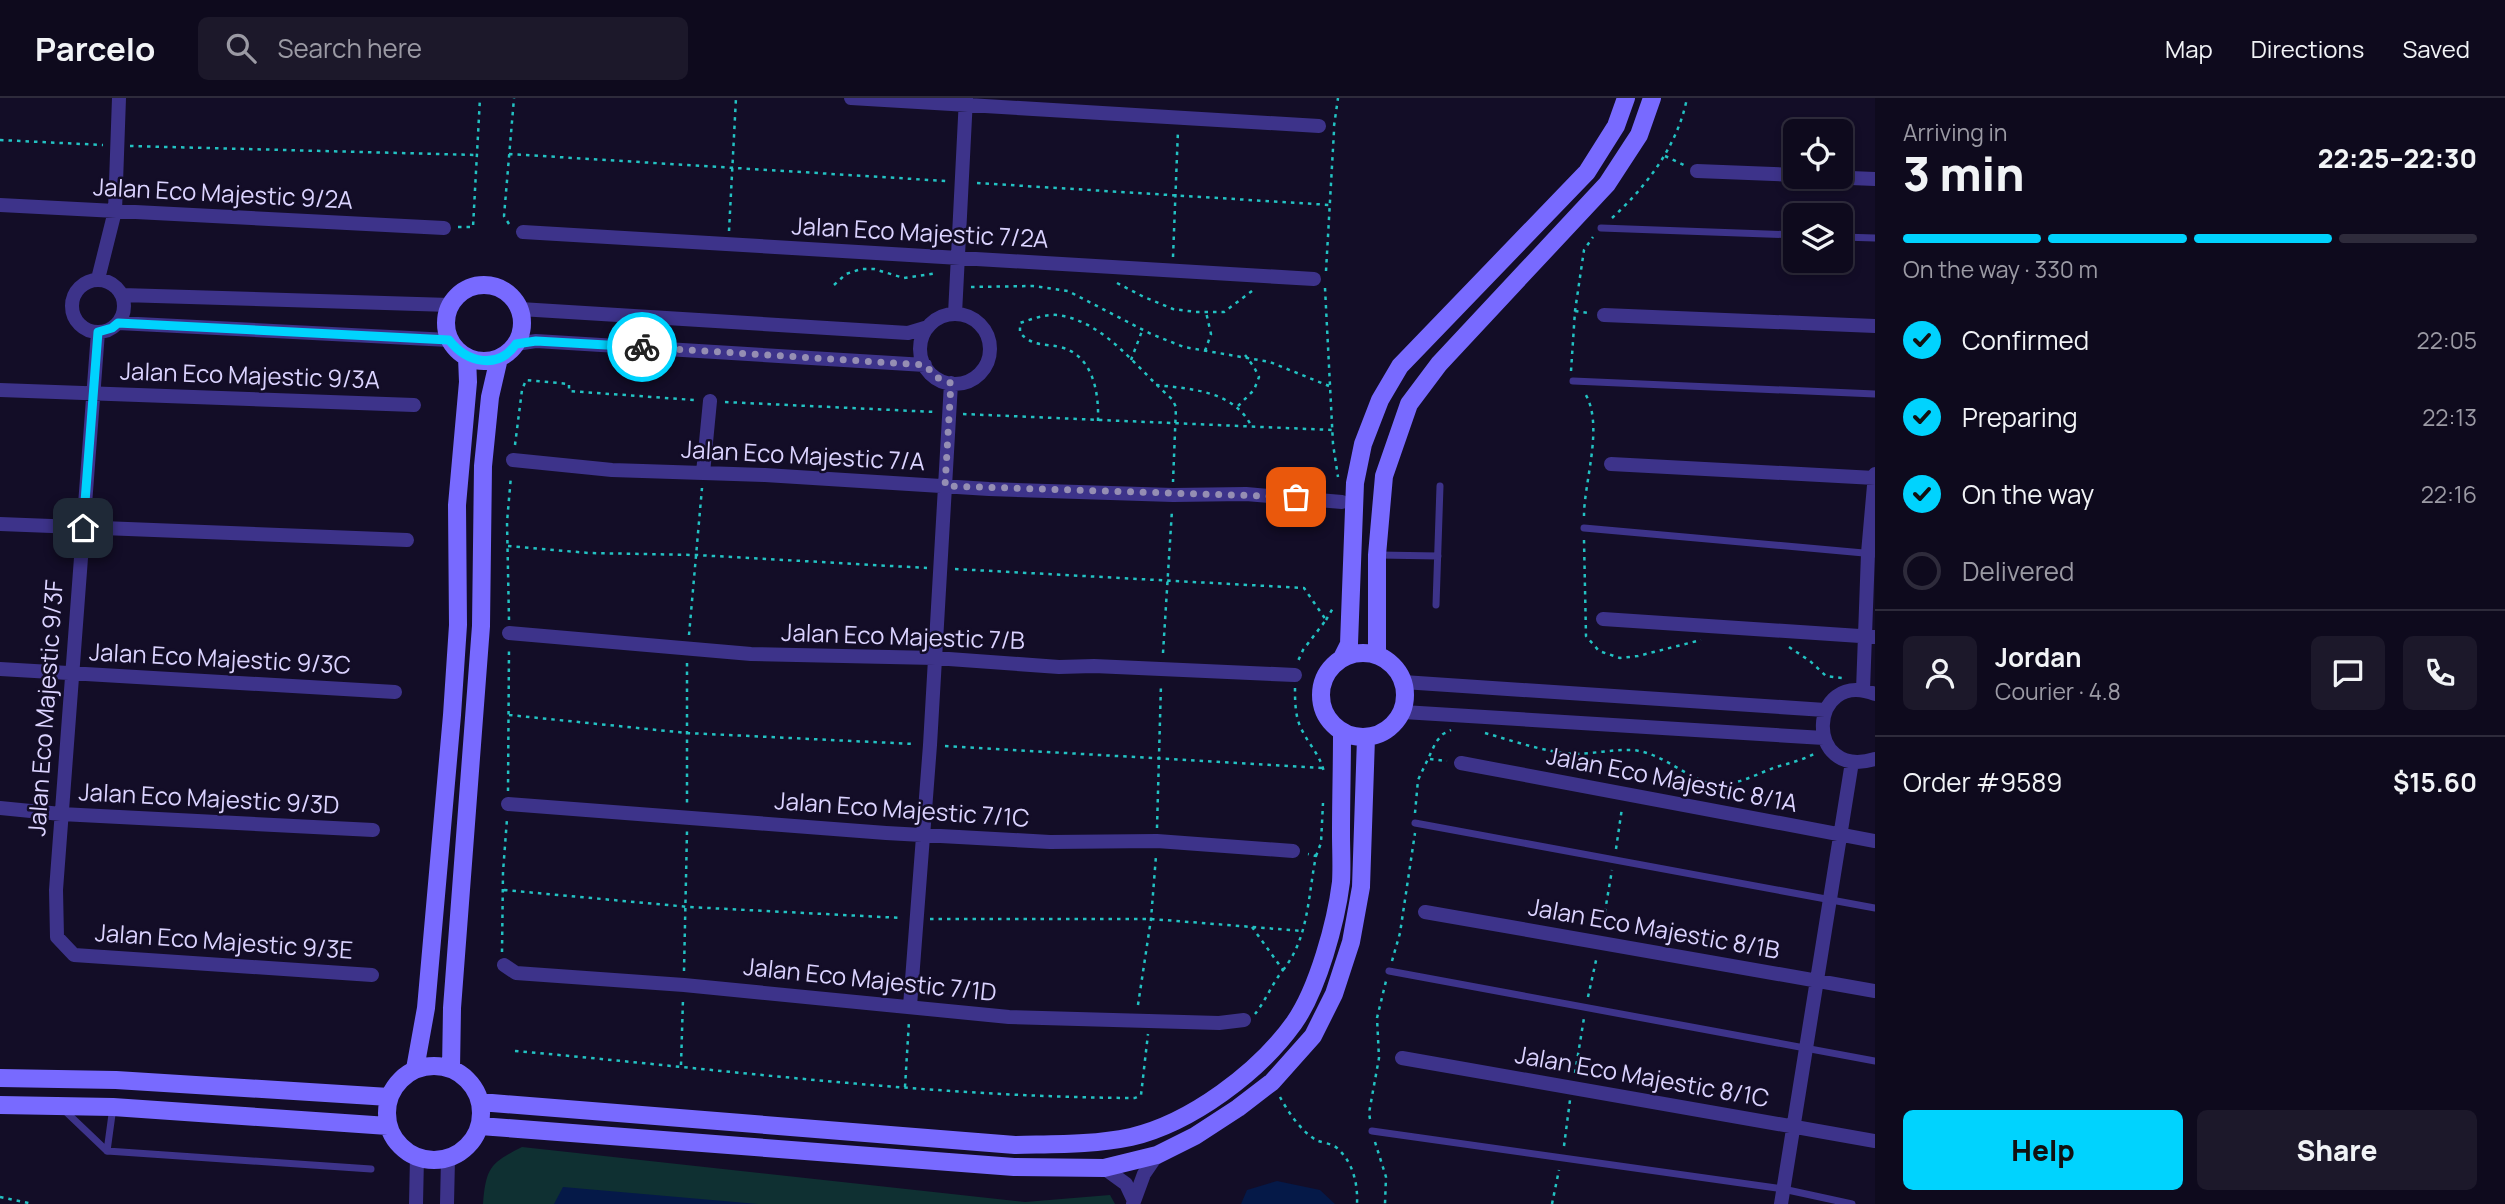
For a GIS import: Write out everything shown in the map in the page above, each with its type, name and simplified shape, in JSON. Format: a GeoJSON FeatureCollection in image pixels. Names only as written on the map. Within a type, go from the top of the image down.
{"type":"FeatureCollection","features":[{"type":"Feature","properties":{"kind":"street"},"geometry":{"type":"LineString","coordinates":[[98,279],[115,211],[119,98]]}},
{"type":"Feature","properties":{"kind":"street"},"geometry":{"type":"LineString","coordinates":[[851,98],[966,102],[1319,126]]}},
{"type":"Feature","properties":{"kind":"street"},"geometry":{"type":"LineString","coordinates":[[1342,658],[1349,644],[1355,483],[1363,443],[1380,400],[1400,366],[1587,172],[1616,126],[1626,98]]}},
{"type":"Feature","properties":{"kind":"street"},"geometry":{"type":"LineString","coordinates":[[1377,655],[1377,555],[1384,475],[1409,404],[1439,364],[1607,184],[1639,135],[1652,98]]}},
{"type":"Feature","properties":{"kind":"street"},"geometry":{"type":"LineString","coordinates":[[955,314],[966,102]]}},
{"type":"Feature","properties":{"kind":"street"},"geometry":{"type":"LineString","coordinates":[[1697,171],[1783,174]]}},
{"type":"Feature","properties":{"kind":"street"},"geometry":{"type":"LineString","coordinates":[[1853,178],[1875,179]]}},
{"type":"Feature","properties":{"kind":"street","name":"Jalan Eco Majestic 9/2A"},"geometry":{"type":"LineString","coordinates":[[0,205],[444,228]]}},
{"type":"Feature","properties":{"kind":"street","name":"Jalan Eco Majestic 7/2A"},"geometry":{"type":"LineString","coordinates":[[523,232],[729,244],[958,262],[1100,266],[1314,279]]}},
{"type":"Feature","properties":{"kind":"street"},"geometry":{"type":"LineString","coordinates":[[98,279],[112,284],[122,295],[124,310],[118,323],[98,332],[83,328],[77,323],[73,317],[71,302],[77,288],[83,283],[98,279]]}},
{"type":"Feature","properties":{"kind":"street"},"geometry":{"type":"LineString","coordinates":[[480,285],[504,290],[520,309],[522,330],[516,344],[508,354],[499,358],[478,361],[467,357],[449,340],[446,316],[450,304],[468,288],[480,285]]}},
{"type":"Feature","properties":{"kind":"street"},"geometry":{"type":"LineString","coordinates":[[122,295],[450,304]]}},
{"type":"Feature","properties":{"kind":"street"},"geometry":{"type":"LineString","coordinates":[[520,309],[908,333],[929,327]]}},
{"type":"Feature","properties":{"kind":"street"},"geometry":{"type":"LineString","coordinates":[[955,314],[966,316],[984,329],[989,339],[990,351],[982,371],[973,379],[951,383],[936,377],[925,365],[920,349],[929,327],[936,320],[955,314]]}},
{"type":"Feature","properties":{"kind":"street"},"geometry":{"type":"LineString","coordinates":[[1604,315],[1875,327]]}},
{"type":"Feature","properties":{"kind":"street"},"geometry":{"type":"LineString","coordinates":[[118,323],[449,340]]}},
{"type":"Feature","properties":{"kind":"street","name":"Jalan Eco Majestic 9/3F"},"geometry":{"type":"LineString","coordinates":[[74,955],[57,937],[55,890],[98,332]]}},
{"type":"Feature","properties":{"kind":"street"},"geometry":{"type":"LineString","coordinates":[[516,344],[550,342],[925,365]]}},
{"type":"Feature","properties":{"kind":"street"},"geometry":{"type":"LineString","coordinates":[[415,1069],[426,1008],[452,715],[458,625],[457,505],[468,382],[467,357]]}},
{"type":"Feature","properties":{"kind":"street"},"geometry":{"type":"LineString","coordinates":[[451,1069],[452,1008],[481,626],[483,466],[490,397],[499,358]]}},
{"type":"Feature","properties":{"kind":"street"},"geometry":{"type":"LineString","coordinates":[[910,1006],[930,745],[951,383]]}},
{"type":"Feature","properties":{"kind":"street","name":"Jalan Eco Majestic 9/3A"},"geometry":{"type":"LineString","coordinates":[[0,390],[414,405]]}},
{"type":"Feature","properties":{"kind":"street"},"geometry":{"type":"LineString","coordinates":[[703,473],[710,401]]}},
{"type":"Feature","properties":{"kind":"street","name":"Jalan Eco Majestic 7/A"},"geometry":{"type":"LineString","coordinates":[[513,460],[612,470],[1173,495],[1259,495],[1342,502]]}},
{"type":"Feature","properties":{"kind":"street"},"geometry":{"type":"LineString","coordinates":[[1611,464],[1875,477],[1869,692],[1851,690],[1841,694],[1825,710],[1822,719],[1826,743],[1835,754],[1852,762],[1875,759]]}},
{"type":"Feature","properties":{"kind":"street"},"geometry":{"type":"LineString","coordinates":[[0,524],[407,540]]}},
{"type":"Feature","properties":{"kind":"street"},"geometry":{"type":"LineString","coordinates":[[1603,619],[1870,636]]}},
{"type":"Feature","properties":{"kind":"street","name":"Jalan Eco Majestic 7/B"},"geometry":{"type":"LineString","coordinates":[[509,634],[751,654],[935,659],[1059,667],[1295,675]]}},
{"type":"Feature","properties":{"kind":"street"},"geometry":{"type":"LineString","coordinates":[[1355,653],[1377,655],[1397,670],[1403,682],[1406,692],[1402,712],[1388,730],[1378,736],[1354,737],[1342,733],[1324,714],[1320,702],[1324,676],[1342,658],[1355,653]]}},
{"type":"Feature","properties":{"kind":"street","name":"Jalan Eco Majestic 9/3C"},"geometry":{"type":"LineString","coordinates":[[0,668],[395,692]]}},
{"type":"Feature","properties":{"kind":"street"},"geometry":{"type":"LineString","coordinates":[[1403,682],[1825,710]]}},
{"type":"Feature","properties":{"kind":"street"},"geometry":{"type":"LineString","coordinates":[[1402,712],[1826,743]]}},
{"type":"Feature","properties":{"kind":"street"},"geometry":{"type":"LineString","coordinates":[[481,1102],[1015,1144],[1083,1144],[1133,1136],[1180,1119],[1224,1091],[1263,1060],[1295,1021],[1312,988],[1330,938],[1341,881],[1342,733]]}},
{"type":"Feature","properties":{"kind":"street"},"geometry":{"type":"LineString","coordinates":[[480,1126],[1014,1167],[1104,1168],[1157,1155],[1206,1129],[1238,1108],[1272,1082],[1313,1036],[1334,994],[1351,942],[1361,887],[1367,738]]}},
{"type":"Feature","properties":{"kind":"street"},"geometry":{"type":"LineString","coordinates":[[1782,1197],[1852,762]]}},
{"type":"Feature","properties":{"kind":"street","name":"Jalan Eco Majestic 8/1A"},"geometry":{"type":"LineString","coordinates":[[1461,763],[1875,841]]}},
{"type":"Feature","properties":{"kind":"street","name":"Jalan Eco Majestic 7/1C"},"geometry":{"type":"LineString","coordinates":[[508,804],[922,835],[1050,842],[1157,841],[1293,851]]}},
{"type":"Feature","properties":{"kind":"street","name":"Jalan Eco Majestic 9/3D"},"geometry":{"type":"LineString","coordinates":[[0,808],[61,814],[373,830]]}},
{"type":"Feature","properties":{"kind":"street","name":"Jalan Eco Majestic 8/1B"},"geometry":{"type":"LineString","coordinates":[[1425,912],[1875,991]]}},
{"type":"Feature","properties":{"kind":"street","name":"Jalan Eco Majestic 9/3E"},"geometry":{"type":"LineString","coordinates":[[74,955],[372,975]]}},
{"type":"Feature","properties":{"kind":"street","name":"Jalan Eco Majestic 7/1D"},"geometry":{"type":"LineString","coordinates":[[510,969],[1009,1017],[1219,1023],[1244,1020]]}},
{"type":"Feature","properties":{"kind":"street","name":"Jalan Eco Majestic 8/1C"},"geometry":{"type":"LineString","coordinates":[[1402,1058],[1875,1141]]}},
{"type":"Feature","properties":{"kind":"street"},"geometry":{"type":"LineString","coordinates":[[428,1066],[451,1069],[469,1082],[481,1102],[480,1126],[473,1140],[462,1152],[448,1159],[432,1160],[404,1150],[394,1139],[388,1126],[386,1111],[389,1097],[404,1076],[415,1069],[428,1066]]}},
{"type":"Feature","properties":{"kind":"street"},"geometry":{"type":"LineString","coordinates":[[0,1078],[116,1080],[389,1097]]}},
{"type":"Feature","properties":{"kind":"street"},"geometry":{"type":"LineString","coordinates":[[0,1105],[113,1107],[388,1126]]}},
{"type":"Feature","properties":{"kind":"street"},"geometry":{"type":"LineString","coordinates":[[1134,1202],[1144,1174],[1157,1155]]}},
{"type":"Feature","properties":{"kind":"street"},"geometry":{"type":"LineString","coordinates":[[416,1204],[418,1157]]}},
{"type":"Feature","properties":{"kind":"street"},"geometry":{"type":"LineString","coordinates":[[447,1204],[448,1159]]}},
{"type":"Feature","properties":{"kind":"street"},"geometry":{"type":"LineString","coordinates":[[1104,1168],[1126,1184],[1134,1202]]}},
{"type":"Feature","properties":{"kind":"lane"},"geometry":{"type":"LineString","coordinates":[[1601,228],[1783,235]]}},
{"type":"Feature","properties":{"kind":"lane"},"geometry":{"type":"LineString","coordinates":[[1853,238],[1875,239]]}},
{"type":"Feature","properties":{"kind":"lane"},"geometry":{"type":"LineString","coordinates":[[1573,381],[1875,394]]}},
{"type":"Feature","properties":{"kind":"lane"},"geometry":{"type":"LineString","coordinates":[[1436,606],[1440,486]]}},
{"type":"Feature","properties":{"kind":"lane"},"geometry":{"type":"LineString","coordinates":[[1584,528],[1871,554]]}},
{"type":"Feature","properties":{"kind":"lane"},"geometry":{"type":"LineString","coordinates":[[1377,555],[1438,556]]}},
{"type":"Feature","properties":{"kind":"lane"},"geometry":{"type":"LineString","coordinates":[[1415,823],[1875,908]]}},
{"type":"Feature","properties":{"kind":"lane"},"geometry":{"type":"LineString","coordinates":[[1389,971],[1875,1061]]}},
{"type":"Feature","properties":{"kind":"lane"},"geometry":{"type":"LineString","coordinates":[[59,1105],[107,1151],[371,1169]]}},
{"type":"Feature","properties":{"kind":"lane"},"geometry":{"type":"LineString","coordinates":[[107,1151],[113,1107]]}},
{"type":"Feature","properties":{"kind":"lane"},"geometry":{"type":"LineString","coordinates":[[1372,1131],[1782,1197],[1852,1204]]}},
{"type":"Feature","properties":{"kind":"path"},"geometry":{"type":"LineString","coordinates":[[444,228],[473,227],[480,98]]}},
{"type":"Feature","properties":{"kind":"path"},"geometry":{"type":"LineString","coordinates":[[514,98],[504,216],[514,232],[523,232]]}},
{"type":"Feature","properties":{"kind":"path"},"geometry":{"type":"LineString","coordinates":[[729,244],[736,98]]}},
{"type":"Feature","properties":{"kind":"path"},"geometry":{"type":"LineString","coordinates":[[1172,271],[1178,118]]}},
{"type":"Feature","properties":{"kind":"path"},"geometry":{"type":"LineString","coordinates":[[956,287],[1033,286],[1068,291],[1184,347],[1245,355],[1329,386],[1324,300],[1334,128]]}},
{"type":"Feature","properties":{"kind":"path"},"geometry":{"type":"LineString","coordinates":[[0,141],[477,155]]}},
{"type":"Feature","properties":{"kind":"path"},"geometry":{"type":"LineString","coordinates":[[509,155],[1330,205]]}},
{"type":"Feature","properties":{"kind":"path"},"geometry":{"type":"LineString","coordinates":[[1665,156],[1697,171]]}},
{"type":"Feature","properties":{"kind":"path"},"geometry":{"type":"LineString","coordinates":[[834,285],[846,274],[861,269],[874,269],[904,278],[918,277],[958,262]]}},
{"type":"Feature","properties":{"kind":"path"},"geometry":{"type":"LineString","coordinates":[[1100,266],[1118,283],[1144,297],[1173,309],[1206,312],[1224,312],[1255,288],[1263,276]]}},
{"type":"Feature","properties":{"kind":"path"},"geometry":{"type":"LineString","coordinates":[[1205,351],[1211,334],[1206,312]]}},
{"type":"Feature","properties":{"kind":"path"},"geometry":{"type":"LineString","coordinates":[[515,1051],[1044,1098],[1135,1098],[1141,1095],[1143,1019],[1157,841],[1162,670],[1176,407],[1172,399],[1131,360],[1102,334],[1083,322],[1056,315],[1037,317],[1020,323],[1020,333],[1030,343],[1068,349],[1087,363],[1099,400],[1098,421]]}},
{"type":"Feature","properties":{"kind":"path"},"geometry":{"type":"LineString","coordinates":[[1131,360],[1143,329]]}},
{"type":"Feature","properties":{"kind":"path"},"geometry":{"type":"LineString","coordinates":[[1237,407],[1254,390],[1259,377],[1245,355]]}},
{"type":"Feature","properties":{"kind":"path"},"geometry":{"type":"LineString","coordinates":[[510,969],[502,952],[503,872],[508,804],[508,546],[513,460],[522,390],[526,380],[569,384],[569,391],[710,401],[1332,430]]}},
{"type":"Feature","properties":{"kind":"path"},"geometry":{"type":"LineString","coordinates":[[1156,385],[1213,393],[1233,402],[1252,427]]}},
{"type":"Feature","properties":{"kind":"path"},"geometry":{"type":"LineString","coordinates":[[681,1065],[686,906],[687,650],[703,473]]}},
{"type":"Feature","properties":{"kind":"path"},"geometry":{"type":"LineString","coordinates":[[508,546],[589,553],[696,555],[1304,588],[1309,594]]}},
{"type":"Feature","properties":{"kind":"path"},"geometry":{"type":"LineString","coordinates":[[509,715],[687,733],[1323,768],[1325,778]]}},
{"type":"Feature","properties":{"kind":"path"},"geometry":{"type":"LineString","coordinates":[[1385,1204],[1386,1177],[1369,1113],[1379,1058],[1377,1018],[1380,997],[1400,933],[1418,780],[1436,742],[1454,728]]}},
{"type":"Feature","properties":{"kind":"path"},"geometry":{"type":"LineString","coordinates":[[1484,733],[1563,753],[1589,754],[1633,750],[1655,756],[1713,784],[1727,785],[1801,762],[1826,743]]}},
{"type":"Feature","properties":{"kind":"path"},"geometry":{"type":"LineString","coordinates":[[1244,1020],[1252,1018],[1264,1002],[1267,992],[1295,955],[1303,931],[1316,856],[1321,843],[1324,796]]}},
{"type":"Feature","properties":{"kind":"path"},"geometry":{"type":"LineString","coordinates":[[1293,851],[1316,856]]}},
{"type":"Feature","properties":{"kind":"path"},"geometry":{"type":"LineString","coordinates":[[504,890],[686,906],[916,919],[1151,919],[1303,931]]}},
{"type":"Feature","properties":{"kind":"path"},"geometry":{"type":"LineString","coordinates":[[1252,927],[1283,970]]}},
{"type":"Feature","properties":{"kind":"path"},"geometry":{"type":"LineString","coordinates":[[905,1087],[910,1006]]}},
{"type":"Feature","properties":{"kind":"path"},"geometry":{"type":"LineString","coordinates":[[1272,1082],[1288,1111],[1303,1128],[1315,1139],[1336,1147],[1348,1164],[1357,1183],[1357,1204]]}},
{"type":"Feature","properties":{"kind":"path"},"geometry":{"type":"LineString","coordinates":[[0,1197],[33,1204]]}},
{"type":"Feature","properties":{"kind":"green space"},"geometry":{"type":"Polygon","coordinates":[[[522,1147],[1025,1202],[1110,1195],[1115,1204],[483,1204],[488,1174],[492,1168],[522,1147]]]}},
{"type":"Feature","properties":{"kind":"water"},"geometry":{"type":"Polygon","coordinates":[[[1277,1181],[1320,1190],[1335,1204],[1241,1204],[1247,1190],[1277,1181]]]}},
{"type":"Feature","properties":{"kind":"water"},"geometry":{"type":"Polygon","coordinates":[[[563,1187],[758,1204],[554,1204],[563,1187]]]}},
{"type":"Feature","properties":{"kind":"way so far"},"geometry":{"type":"LineString","coordinates":[[642,347],[925,365],[936,377],[951,383],[945,486],[1296,497]]}},
{"type":"Feature","properties":{"kind":"route"},"geometry":{"type":"LineString","coordinates":[[83,528],[98,332],[118,323],[449,340],[457,350],[478,361],[499,358],[508,354],[516,344],[536,341],[642,347]]}}]}
